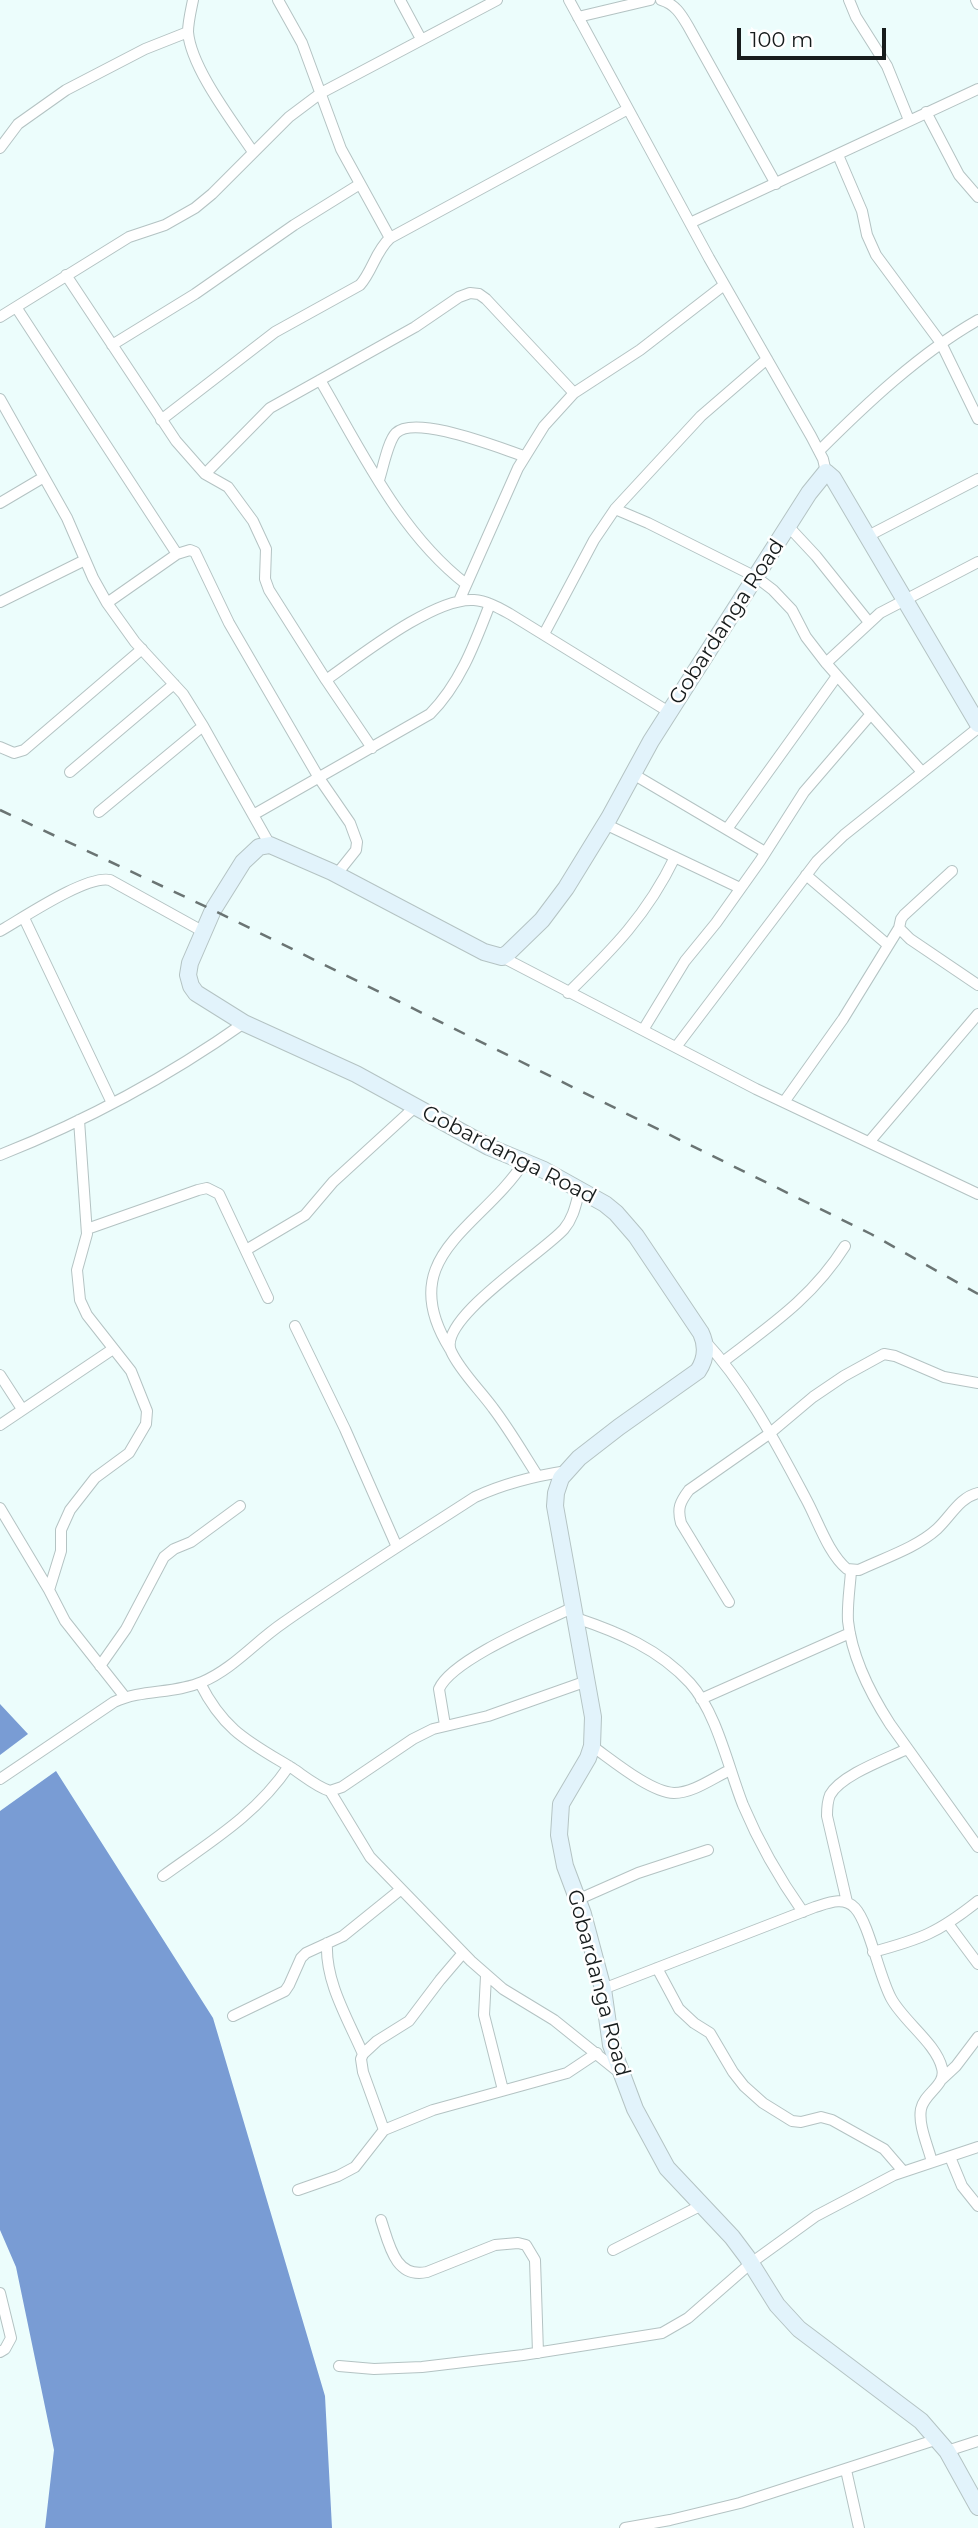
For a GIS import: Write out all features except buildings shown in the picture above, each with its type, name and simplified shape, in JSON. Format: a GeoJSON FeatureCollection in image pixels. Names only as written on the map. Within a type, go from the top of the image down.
{"type":"FeatureCollection","features":[{"type":"Feature","properties":{"kind":"main road","name":"Gobardanga Road"},"geometry":{"type":"LineString","coordinates":[[502,957],[555,904],[605,824],[669,712],[820,477],[826,472]]}},
{"type":"Feature","properties":{"kind":"main road"},"geometry":{"type":"LineString","coordinates":[[826,472],[834,478],[978,726]]}},
{"type":"Feature","properties":{"kind":"main road","name":"Gobardanga Road"},"geometry":{"type":"LineString","coordinates":[[270,845],[259,847],[238,868],[217,902],[190,964],[188,975],[191,986],[204,1000],[244,1023],[356,1074],[489,1147],[544,1170],[605,1204],[624,1221],[680,1300],[704,1340]]}},
{"type":"Feature","properties":{"kind":"main road"},"geometry":{"type":"LineString","coordinates":[[270,845],[336,874],[484,952],[502,957]]}},
{"type":"Feature","properties":{"kind":"main road"},"geometry":{"type":"LineString","coordinates":[[567,1471],[619,1427],[694,1377],[704,1360],[704,1340]]}},
{"type":"Feature","properties":{"kind":"main road","name":"Gobardanga Road"},"geometry":{"type":"LineString","coordinates":[[567,1471],[559,1484],[555,1506],[593,1717],[592,1746],[588,1758],[561,1804],[558,1816],[559,1836],[565,1866],[578,1900],[603,1989],[611,2045],[620,2073],[656,2152],[680,2183],[732,2237],[776,2305],[799,2329],[904,2407],[942,2445],[978,2507]]}},
{"type":"Feature","properties":{"kind":"street"},"geometry":{"type":"LineString","coordinates":[[193,0],[188,32],[200,66],[211,88],[253,152]]}},
{"type":"Feature","properties":{"kind":"street"},"geometry":{"type":"LineString","coordinates":[[278,0],[302,43],[341,149],[390,238]]}},
{"type":"Feature","properties":{"kind":"street"},"geometry":{"type":"LineString","coordinates":[[400,0],[421,38]]}},
{"type":"Feature","properties":{"kind":"street"},"geometry":{"type":"LineString","coordinates":[[0,317],[129,237],[181,218],[212,194],[289,117],[321,93],[497,0]]}},
{"type":"Feature","properties":{"kind":"street"},"geometry":{"type":"LineString","coordinates":[[569,0],[724,285],[819,451],[826,472]]}},
{"type":"Feature","properties":{"kind":"street"},"geometry":{"type":"LineString","coordinates":[[578,17],[650,0]]}},
{"type":"Feature","properties":{"kind":"street"},"geometry":{"type":"LineString","coordinates":[[661,0],[669,2],[680,12],[776,184]]}},
{"type":"Feature","properties":{"kind":"street"},"geometry":{"type":"LineString","coordinates":[[849,0],[887,66],[909,120]]}},
{"type":"Feature","properties":{"kind":"street"},"geometry":{"type":"LineString","coordinates":[[0,148],[18,124],[66,90],[145,49],[188,32]]}},
{"type":"Feature","properties":{"kind":"street"},"geometry":{"type":"LineString","coordinates":[[690,223],[978,89]]}},
{"type":"Feature","properties":{"kind":"street"},"geometry":{"type":"LineString","coordinates":[[161,420],[275,332],[360,285],[368,277],[382,246],[390,238],[628,109]]}},
{"type":"Feature","properties":{"kind":"street"},"geometry":{"type":"LineString","coordinates":[[926,112],[954,167],[978,197]]}},
{"type":"Feature","properties":{"kind":"street"},"geometry":{"type":"LineString","coordinates":[[838,155],[862,211],[867,235],[876,255],[941,344],[978,419]]}},
{"type":"Feature","properties":{"kind":"street"},"geometry":{"type":"LineString","coordinates":[[112,345],[195,294],[294,225],[360,184]]}},
{"type":"Feature","properties":{"kind":"street"},"geometry":{"type":"LineString","coordinates":[[66,275],[161,420],[188,456],[205,474],[228,487],[257,528],[266,549],[265,579],[269,590],[372,748]]}},
{"type":"Feature","properties":{"kind":"street"},"geometry":{"type":"LineString","coordinates":[[459,601],[524,456],[544,426],[574,393],[640,350],[724,285]]}},
{"type":"Feature","properties":{"kind":"street"},"geometry":{"type":"LineString","coordinates":[[205,474],[270,408],[470,293],[479,294],[486,299],[574,393]]}},
{"type":"Feature","properties":{"kind":"street"},"geometry":{"type":"LineString","coordinates":[[16,307],[177,554]]}},
{"type":"Feature","properties":{"kind":"street"},"geometry":{"type":"LineString","coordinates":[[819,451],[861,411],[941,344],[978,320]]}},
{"type":"Feature","properties":{"kind":"street"},"geometry":{"type":"LineString","coordinates":[[544,634],[594,540],[615,509],[701,416],[767,359]]}},
{"type":"Feature","properties":{"kind":"street"},"geometry":{"type":"LineString","coordinates":[[320,380],[379,480],[431,554],[466,584]]}},
{"type":"Feature","properties":{"kind":"street"},"geometry":{"type":"LineString","coordinates":[[0,399],[67,518],[107,603],[142,649],[174,684],[203,726],[270,845]]}},
{"type":"Feature","properties":{"kind":"street"},"geometry":{"type":"LineString","coordinates":[[379,480],[394,437],[406,427],[430,428],[524,456]]}},
{"type":"Feature","properties":{"kind":"street"},"geometry":{"type":"LineString","coordinates":[[0,503],[44,477]]}},
{"type":"Feature","properties":{"kind":"street"},"geometry":{"type":"LineString","coordinates":[[868,536],[978,479]]}},
{"type":"Feature","properties":{"kind":"street"},"geometry":{"type":"LineString","coordinates":[[615,509],[756,577],[773,590],[792,610],[806,637],[826,663],[922,772]]}},
{"type":"Feature","properties":{"kind":"street"},"geometry":{"type":"LineString","coordinates":[[788,526],[868,621]]}},
{"type":"Feature","properties":{"kind":"street"},"geometry":{"type":"LineString","coordinates":[[107,603],[177,554],[190,550],[199,558],[229,623],[319,779],[350,823],[357,842],[351,858],[336,874]]}},
{"type":"Feature","properties":{"kind":"street"},"geometry":{"type":"LineString","coordinates":[[0,601],[85,560]]}},
{"type":"Feature","properties":{"kind":"street"},"geometry":{"type":"LineString","coordinates":[[826,663],[868,621],[891,606],[907,601],[978,562]]}},
{"type":"Feature","properties":{"kind":"street"},"geometry":{"type":"LineString","coordinates":[[326,681],[390,635],[438,609],[459,601],[475,600],[490,604],[544,634],[669,712]]}},
{"type":"Feature","properties":{"kind":"street"},"geometry":{"type":"LineString","coordinates":[[253,815],[430,714],[445,698],[470,653],[490,604]]}},
{"type":"Feature","properties":{"kind":"street"},"geometry":{"type":"LineString","coordinates":[[0,747],[14,753],[24,750],[142,649]]}},
{"type":"Feature","properties":{"kind":"street"},"geometry":{"type":"LineString","coordinates":[[727,829],[837,676]]}},
{"type":"Feature","properties":{"kind":"street"},"geometry":{"type":"LineString","coordinates":[[71,772],[174,684]]}},
{"type":"Feature","properties":{"kind":"street"},"geometry":{"type":"LineString","coordinates":[[643,1030],[685,961],[740,888],[804,792],[871,714]]}},
{"type":"Feature","properties":{"kind":"street"},"geometry":{"type":"LineString","coordinates":[[99,812],[203,726]]}},
{"type":"Feature","properties":{"kind":"street"},"geometry":{"type":"LineString","coordinates":[[676,1047],[806,875],[844,835],[978,726]]}},
{"type":"Feature","properties":{"kind":"street"},"geometry":{"type":"LineString","coordinates":[[633,774],[765,852]]}},
{"type":"Feature","properties":{"kind":"street"},"geometry":{"type":"LineString","coordinates":[[605,824],[740,888]]}},
{"type":"Feature","properties":{"kind":"street"},"geometry":{"type":"LineString","coordinates":[[568,993],[619,943],[659,889],[675,857]]}},
{"type":"Feature","properties":{"kind":"street"},"geometry":{"type":"LineString","coordinates":[[784,1102],[843,1019],[899,928],[901,919],[952,871]]}},
{"type":"Feature","properties":{"kind":"street"},"geometry":{"type":"LineString","coordinates":[[806,875],[888,945]]}},
{"type":"Feature","properties":{"kind":"street"},"geometry":{"type":"LineString","coordinates":[[0,931],[76,888],[94,879],[104,878],[204,932]]}},
{"type":"Feature","properties":{"kind":"street"},"geometry":{"type":"LineString","coordinates":[[24,918],[112,1103]]}},
{"type":"Feature","properties":{"kind":"street"},"geometry":{"type":"LineString","coordinates":[[899,928],[910,939],[978,985]]}},
{"type":"Feature","properties":{"kind":"street"},"geometry":{"type":"LineString","coordinates":[[502,957],[784,1102],[978,1194]]}},
{"type":"Feature","properties":{"kind":"street"},"geometry":{"type":"LineString","coordinates":[[870,1141],[978,1013]]}},
{"type":"Feature","properties":{"kind":"street"},"geometry":{"type":"LineString","coordinates":[[0,1155],[79,1121],[201,1052],[244,1023]]}},
{"type":"Feature","properties":{"kind":"street"},"geometry":{"type":"LineString","coordinates":[[246,1250],[305,1215],[332,1182],[415,1107]]}},
{"type":"Feature","properties":{"kind":"street"},"geometry":{"type":"LineString","coordinates":[[49,1590],[61,1551],[61,1530],[70,1510],[95,1478],[129,1453],[146,1424],[147,1412],[136,1380],[87,1315],[80,1300],[77,1270],[87,1229],[79,1121]]}},
{"type":"Feature","properties":{"kind":"street"},"geometry":{"type":"LineString","coordinates":[[524,1162],[508,1183],[451,1242],[435,1272],[431,1304],[434,1319],[450,1350],[493,1408],[537,1475]]}},
{"type":"Feature","properties":{"kind":"street"},"geometry":{"type":"LineString","coordinates":[[87,1229],[207,1188],[219,1194],[268,1298]]}},
{"type":"Feature","properties":{"kind":"street"},"geometry":{"type":"LineString","coordinates":[[450,1350],[453,1331],[460,1322],[493,1288],[547,1246],[565,1227],[575,1208],[580,1189]]}},
{"type":"Feature","properties":{"kind":"street"},"geometry":{"type":"LineString","coordinates":[[724,1361],[806,1297],[834,1264],[845,1246]]}},
{"type":"Feature","properties":{"kind":"street"},"geometry":{"type":"LineString","coordinates":[[295,1326],[345,1429],[397,1547]]}},
{"type":"Feature","properties":{"kind":"street"},"geometry":{"type":"LineString","coordinates":[[704,1340],[733,1372],[841,1564],[851,1571],[859,1570],[924,1539],[962,1502],[978,1493]]}},
{"type":"Feature","properties":{"kind":"street"},"geometry":{"type":"LineString","coordinates":[[0,1425],[113,1349]]}},
{"type":"Feature","properties":{"kind":"street"},"geometry":{"type":"LineString","coordinates":[[729,1602],[681,1523],[678,1511],[680,1502],[696,1485],[769,1434],[834,1383],[884,1354],[944,1377],[978,1383]]}},
{"type":"Feature","properties":{"kind":"street"},"geometry":{"type":"LineString","coordinates":[[0,1375],[22,1409]]}},
{"type":"Feature","properties":{"kind":"street"},"geometry":{"type":"LineString","coordinates":[[0,1779],[125,1697],[200,1683],[229,1666],[320,1597],[475,1497],[498,1486],[537,1475],[567,1471]]}},
{"type":"Feature","properties":{"kind":"street"},"geometry":{"type":"LineString","coordinates":[[100,1666],[126,1629],[164,1557],[174,1549],[191,1542],[240,1506]]}},
{"type":"Feature","properties":{"kind":"street"},"geometry":{"type":"LineString","coordinates":[[0,1508],[65,1622],[125,1697]]}},
{"type":"Feature","properties":{"kind":"street"},"geometry":{"type":"LineString","coordinates":[[851,1571],[848,1604],[853,1648],[878,1705],[978,1847]]}},
{"type":"Feature","properties":{"kind":"street"},"geometry":{"type":"LineString","coordinates":[[445,1725],[439,1689],[449,1674],[490,1649],[575,1612],[622,1634],[643,1645],[679,1672],[701,1699],[761,1845],[803,1912]]}},
{"type":"Feature","properties":{"kind":"street"},"geometry":{"type":"LineString","coordinates":[[701,1699],[850,1633]]}},
{"type":"Feature","properties":{"kind":"street"},"geometry":{"type":"LineString","coordinates":[[330,1791],[342,1787],[413,1739],[445,1725],[488,1716],[587,1681]]}},
{"type":"Feature","properties":{"kind":"street"},"geometry":{"type":"LineString","coordinates":[[200,1683],[217,1712],[232,1730],[330,1791],[370,1857],[486,1976],[517,1999],[554,2020],[620,2073]]}},
{"type":"Feature","properties":{"kind":"street"},"geometry":{"type":"LineString","coordinates":[[592,1746],[637,1777],[672,1793],[692,1789],[730,1770]]}},
{"type":"Feature","properties":{"kind":"street"},"geometry":{"type":"LineString","coordinates":[[847,1902],[827,1816],[830,1795],[837,1786],[852,1776],[907,1749]]}},
{"type":"Feature","properties":{"kind":"street"},"geometry":{"type":"LineString","coordinates":[[163,1876],[248,1815],[289,1766]]}},
{"type":"Feature","properties":{"kind":"street"},"geometry":{"type":"LineString","coordinates":[[578,1900],[638,1873],[708,1850]]}},
{"type":"Feature","properties":{"kind":"street"},"geometry":{"type":"LineString","coordinates":[[233,2016],[285,1991],[301,1958],[357,1926],[400,1890]]}},
{"type":"Feature","properties":{"kind":"street"},"geometry":{"type":"LineString","coordinates":[[603,1989],[803,1912],[837,1901],[847,1902],[856,1909],[893,2002],[941,2063],[942,2079]]}},
{"type":"Feature","properties":{"kind":"street"},"geometry":{"type":"LineString","coordinates":[[873,1952],[925,1938],[949,1925],[978,1902]]}},
{"type":"Feature","properties":{"kind":"street"},"geometry":{"type":"LineString","coordinates":[[949,1925],[978,1964]]}},
{"type":"Feature","properties":{"kind":"street"},"geometry":{"type":"LineString","coordinates":[[327,1943],[326,1954],[332,1982],[363,2054],[361,2066],[384,2130]]}},
{"type":"Feature","properties":{"kind":"street"},"geometry":{"type":"LineString","coordinates":[[363,2054],[377,2041],[410,2021],[463,1953]]}},
{"type":"Feature","properties":{"kind":"street"},"geometry":{"type":"LineString","coordinates":[[657,1968],[679,2009],[710,2033],[733,2072],[763,2103],[792,2121],[801,2122],[821,2117],[832,2120],[884,2149],[903,2171]]}},
{"type":"Feature","properties":{"kind":"street"},"geometry":{"type":"LineString","coordinates":[[486,1976],[484,2015],[503,2090]]}},
{"type":"Feature","properties":{"kind":"street"},"geometry":{"type":"LineString","coordinates":[[932,2162],[921,2111],[925,2099],[956,2066],[978,2037]]}},
{"type":"Feature","properties":{"kind":"street"},"geometry":{"type":"LineString","coordinates":[[298,2190],[355,2167],[384,2130],[433,2110],[567,2073],[597,2053]]}},
{"type":"Feature","properties":{"kind":"street"},"geometry":{"type":"LineString","coordinates":[[339,2366],[395,2369],[538,2353],[662,2333],[688,2318],[751,2263],[816,2216],[903,2171],[978,2147]]}},
{"type":"Feature","properties":{"kind":"street"},"geometry":{"type":"LineString","coordinates":[[950,2157],[962,2186],[978,2206]]}},
{"type":"Feature","properties":{"kind":"street"},"geometry":{"type":"LineString","coordinates":[[613,2250],[702,2205]]}},
{"type":"Feature","properties":{"kind":"street"},"geometry":{"type":"LineString","coordinates":[[381,2220],[396,2262],[408,2272],[418,2274],[506,2243],[526,2245],[535,2260],[538,2353]]}},
{"type":"Feature","properties":{"kind":"street"},"geometry":{"type":"LineString","coordinates":[[0,2293],[11,2338],[0,2352]]}},
{"type":"Feature","properties":{"kind":"street"},"geometry":{"type":"LineString","coordinates":[[625,2528],[716,2510],[846,2469],[942,2445],[978,2441]]}},
{"type":"Feature","properties":{"kind":"street"},"geometry":{"type":"LineString","coordinates":[[846,2469],[859,2528]]}},
{"type":"Feature","properties":{"kind":"water"},"geometry":{"type":"Polygon","coordinates":[[[0,1704],[28,1734],[0,1755],[0,1704]]]}},
{"type":"Feature","properties":{"kind":"water"},"geometry":{"type":"Polygon","coordinates":[[[56,1771],[213,2018],[325,2396],[332,2528],[45,2528],[54,2450],[16,2267],[0,2230],[0,1811],[56,1771]]]}},
{"type":"Feature","properties":{"kind":"railway"},"geometry":{"type":"LineString","coordinates":[[0,810],[213,910],[871,1234],[978,1294]]}}]}
